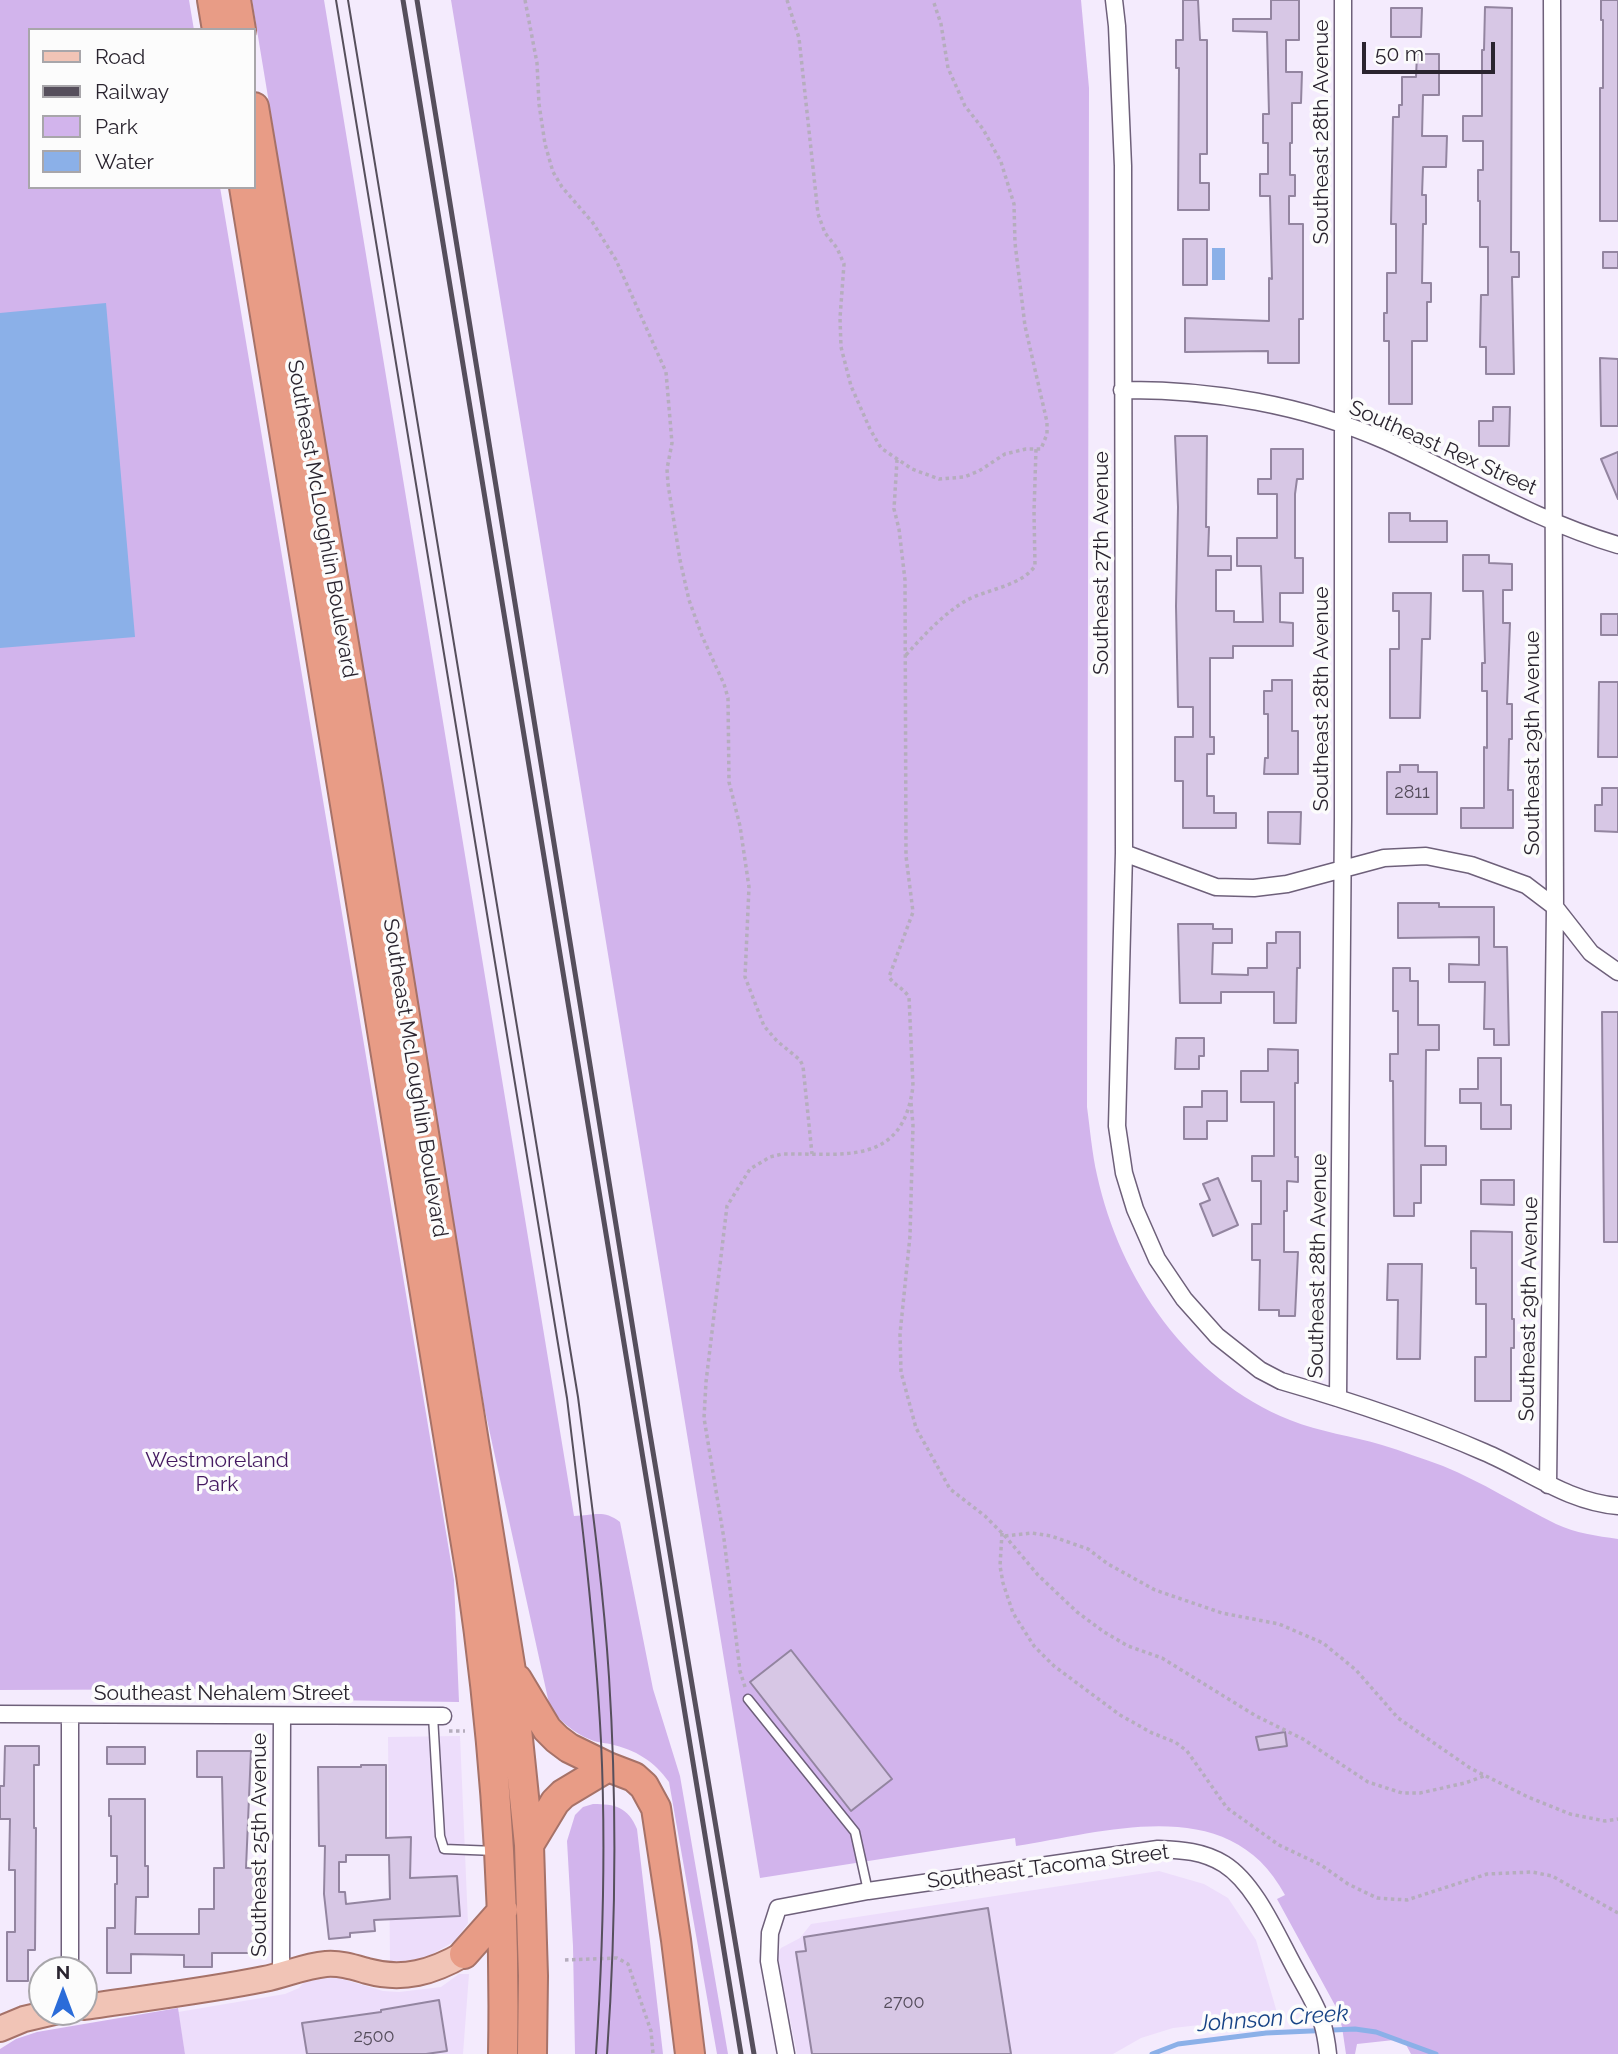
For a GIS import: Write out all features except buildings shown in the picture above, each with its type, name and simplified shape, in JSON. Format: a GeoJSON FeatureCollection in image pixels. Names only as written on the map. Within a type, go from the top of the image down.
{"type":"FeatureCollection","features":[{"type":"Feature","properties":{"kind":"highway"},"geometry":{"type":"LineString","coordinates":[[212,0],[217,28]]}},
{"type":"Feature","properties":{"kind":"highway"},"geometry":{"type":"LineString","coordinates":[[236,0],[241,28]]}},
{"type":"Feature","properties":{"kind":"highway","name":"Southeast McLoughlin Boulevard"},"geometry":{"type":"LineString","coordinates":[[256,119],[512,1671],[529,1845],[533,1976],[532,2054]]}},
{"type":"Feature","properties":{"kind":"highway","name":"Southeast McLoughlin Boulevard"},"geometry":{"type":"LineString","coordinates":[[244,189],[471,1575],[487,1691],[500,1851],[503,1910],[503,2054]]}},
{"type":"Feature","properties":{"kind":"highway"},"geometry":{"type":"LineString","coordinates":[[512,1671],[547,1729],[557,1739],[608,1767],[634,1777],[644,1786],[656,1808],[690,2051]]}},
{"type":"Feature","properties":{"kind":"highway"},"geometry":{"type":"LineString","coordinates":[[529,1845],[555,1802],[563,1794],[608,1767]]}},
{"type":"Feature","properties":{"kind":"highway"},"geometry":{"type":"LineString","coordinates":[[464,1954],[503,1910]]}},
{"type":"Feature","properties":{"kind":"main road"},"geometry":{"type":"LineString","coordinates":[[98,2005],[266,1979],[304,1967],[340,1964],[383,1975],[403,1976],[434,1969],[464,1954]]}},
{"type":"Feature","properties":{"kind":"main road"},"geometry":{"type":"LineString","coordinates":[[0,2029],[28,2018]]}},
{"type":"Feature","properties":{"kind":"street","name":"Southeast 27th Avenue"},"geometry":{"type":"LineString","coordinates":[[1114,0],[1123,166],[1124,853],[1117,1126],[1124,1173],[1135,1209],[1157,1259],[1184,1299],[1217,1336],[1260,1370],[1281,1381],[1444,1435],[1488,1453],[1580,1499],[1618,1506]]}},
{"type":"Feature","properties":{"kind":"street","name":"Southeast 28th Avenue"},"geometry":{"type":"LineString","coordinates":[[1338,1398],[1343,0]]}},
{"type":"Feature","properties":{"kind":"street","name":"Southeast 29th Avenue"},"geometry":{"type":"LineString","coordinates":[[1548,1485],[1555,907],[1552,0]]}},
{"type":"Feature","properties":{"kind":"street","name":"Southeast Rex Street"},"geometry":{"type":"LineString","coordinates":[[1122,390],[1167,389],[1231,397],[1294,410],[1343,424],[1384,440],[1496,496],[1618,545]]}},
{"type":"Feature","properties":{"kind":"street"},"geometry":{"type":"LineString","coordinates":[[1124,853],[1216,887],[1254,888],[1287,884],[1384,858],[1426,856],[1471,865],[1526,885],[1555,907],[1591,953],[1618,972]]}},
{"type":"Feature","properties":{"kind":"street","name":"Southeast Nehalem Street"},"geometry":{"type":"LineString","coordinates":[[0,1714],[438,1716]]}},
{"type":"Feature","properties":{"kind":"street"},"geometry":{"type":"LineString","coordinates":[[70,1715],[70,1956]]}},
{"type":"Feature","properties":{"kind":"street","name":"Southeast 25th Avenue"},"geometry":{"type":"LineString","coordinates":[[281,1974],[282,1716]]}},
{"type":"Feature","properties":{"kind":"street","name":"Southeast Tacoma Street"},"geometry":{"type":"LineString","coordinates":[[786,2054],[769,1961],[770,1933],[778,1908],[868,1891],[1158,1849],[1195,1852],[1227,1865],[1244,1883],[1261,1906],[1313,2003],[1322,2022],[1328,2054]]}},
{"type":"Feature","properties":{"kind":"lane"},"geometry":{"type":"LineString","coordinates":[[748,1699],[855,1832],[868,1891]]}},
{"type":"Feature","properties":{"kind":"lane"},"geometry":{"type":"LineString","coordinates":[[438,1716],[440,1836],[444,1849],[500,1851]]}},
{"type":"Feature","properties":{"kind":"path"},"geometry":{"type":"LineString","coordinates":[[525,0],[537,63],[545,144],[553,172],[562,187],[593,223],[616,260],[666,372],[672,443],[667,469],[668,484],[680,560],[693,612],[728,698],[729,782],[740,826],[749,887],[745,976],[764,1026],[803,1066],[813,1154]]}},
{"type":"Feature","properties":{"kind":"path"},"geometry":{"type":"LineString","coordinates":[[787,0],[799,38],[818,214],[825,233],[837,248],[844,264],[841,347],[851,386],[881,449],[912,469],[939,479],[964,477],[979,471],[1005,454],[1041,449],[1047,434],[1047,422],[1025,326],[1015,243],[1014,204],[1001,162],[983,129],[965,106],[948,68],[941,24],[933,0]]}},
{"type":"Feature","properties":{"kind":"path"},"geometry":{"type":"LineString","coordinates":[[904,656],[937,621],[967,601],[1022,578],[1035,566],[1036,449]]}},
{"type":"Feature","properties":{"kind":"path"},"geometry":{"type":"LineString","coordinates":[[897,460],[894,509],[905,580],[906,856],[913,912],[889,977],[909,997],[913,1125],[910,1236],[900,1334],[901,1372],[916,1428],[950,1489],[1003,1534],[1038,1575],[1077,1612],[1128,1647],[1162,1658],[1256,1716],[1303,1739],[1368,1782],[1402,1793],[1420,1793],[1484,1776]]}},
{"type":"Feature","properties":{"kind":"path"},"geometry":{"type":"LineString","coordinates":[[748,1699],[740,1671],[724,1538],[704,1418],[727,1206],[750,1169],[770,1157],[782,1154],[858,1153],[883,1145],[897,1129],[911,1100]]}},
{"type":"Feature","properties":{"kind":"path"},"geometry":{"type":"LineString","coordinates":[[1003,1534],[1032,1533],[1051,1536],[1087,1549],[1155,1590],[1222,1613],[1279,1624],[1323,1643],[1356,1670],[1398,1718],[1484,1776],[1570,1814],[1605,1821],[1618,1819]]}},
{"type":"Feature","properties":{"kind":"path"},"geometry":{"type":"LineString","coordinates":[[1003,1534],[1000,1566],[1003,1583],[1013,1613],[1034,1646],[1054,1666],[1120,1715],[1175,1742],[1187,1751],[1227,1808],[1279,1845],[1321,1865],[1348,1884],[1377,1898],[1407,1900],[1487,1874],[1532,1872],[1552,1876],[1618,1913]]}},
{"type":"Feature","properties":{"kind":"path"},"geometry":{"type":"LineString","coordinates":[[565,1960],[617,1958],[628,1964],[651,2031],[653,2054]]}},
{"type":"Feature","properties":{"kind":"shaded area"},"geometry":{"type":"Polygon","coordinates":[[[460,1736],[468,1923],[455,1941],[429,1956],[417,1960],[390,1962],[388,1737],[460,1736]]]}},
{"type":"Feature","properties":{"kind":"shaded area"},"geometry":{"type":"Polygon","coordinates":[[[1159,1871],[1204,1884],[1228,1898],[1256,1940],[1278,2016],[1173,2028],[1141,2038],[1113,2054],[797,2054],[777,1955],[781,1948],[800,1938],[811,1924],[1159,1871]]]}},
{"type":"Feature","properties":{"kind":"shaded area"},"geometry":{"type":"Polygon","coordinates":[[[459,1974],[469,1974],[463,2054],[185,2054],[178,2012],[285,1994],[299,1988],[305,1981],[339,1978],[383,1991],[399,1992],[441,1987],[459,1974]]]}},
{"type":"Feature","properties":{"kind":"green space","name":"Westmoreland Park"},"geometry":{"type":"Polygon","coordinates":[[[0,0],[189,0],[194,28],[28,28],[28,189],[220,189],[454,1580],[459,1702],[260,1699],[259,1689],[0,1690],[0,0]]]}},
{"type":"Feature","properties":{"kind":"green space"},"geometry":{"type":"Polygon","coordinates":[[[252,0],[324,0],[574,1516],[603,1514],[620,1522],[653,1689],[680,1776],[728,2054],[717,2054],[669,1782],[644,1757],[583,1736],[567,1726],[550,1708],[484,1406],[252,0]]]}},
{"type":"Feature","properties":{"kind":"green space"},"geometry":{"type":"Polygon","coordinates":[[[451,0],[1081,0],[1089,88],[1087,1107],[1097,1175],[1108,1214],[1141,1288],[1164,1322],[1190,1352],[1220,1379],[1253,1402],[1290,1420],[1382,1445],[1443,1466],[1563,1527],[1618,1539],[1618,2054],[1411,2054],[1403,2039],[1357,2044],[1355,2054],[1346,2054],[1337,2009],[1277,1899],[1285,1895],[1261,1862],[1233,1842],[1200,1830],[1164,1826],[1127,1828],[1016,1846],[1015,1838],[760,1878],[451,0]]]}},
{"type":"Feature","properties":{"kind":"green space"},"geometry":{"type":"Polygon","coordinates":[[[593,1804],[620,1808],[637,1829],[663,2054],[575,2054],[567,1841],[575,1815],[583,1807],[593,1804]]]}},
{"type":"Feature","properties":{"kind":"green space"},"geometry":{"type":"Polygon","coordinates":[[[178,2008],[185,2054],[0,2054],[0,2049],[16,2039],[37,2032],[72,2026],[98,2026],[98,2022],[178,2008]]]}},
{"type":"Feature","properties":{"kind":"water"},"geometry":{"type":"Polygon","coordinates":[[[1212,248],[1225,248],[1225,280],[1212,280],[1212,248]]]}},
{"type":"Feature","properties":{"kind":"water"},"geometry":{"type":"Polygon","coordinates":[[[106,303],[135,637],[0,648],[0,313],[106,303]]]}},
{"type":"Feature","properties":{"kind":"waterway","name":"Johnson Creek"},"geometry":{"type":"LineString","coordinates":[[1152,2054],[1178,2044],[1266,2033],[1355,2029],[1376,2032],[1436,2054]]}},
{"type":"Feature","properties":{"kind":"tram line"},"geometry":{"type":"LineString","coordinates":[[336,0],[567,1398],[591,1612],[601,1741],[603,1898],[596,2054]]}},
{"type":"Feature","properties":{"kind":"tram line"},"geometry":{"type":"LineString","coordinates":[[348,0],[578,1397],[592,1502],[612,1724],[614,1913],[607,2054]]}},
{"type":"Feature","properties":{"kind":"railway"},"geometry":{"type":"LineString","coordinates":[[403,0],[741,2054]]}},
{"type":"Feature","properties":{"kind":"railway"},"geometry":{"type":"LineString","coordinates":[[417,0],[649,1428],[754,2054]]}}]}
